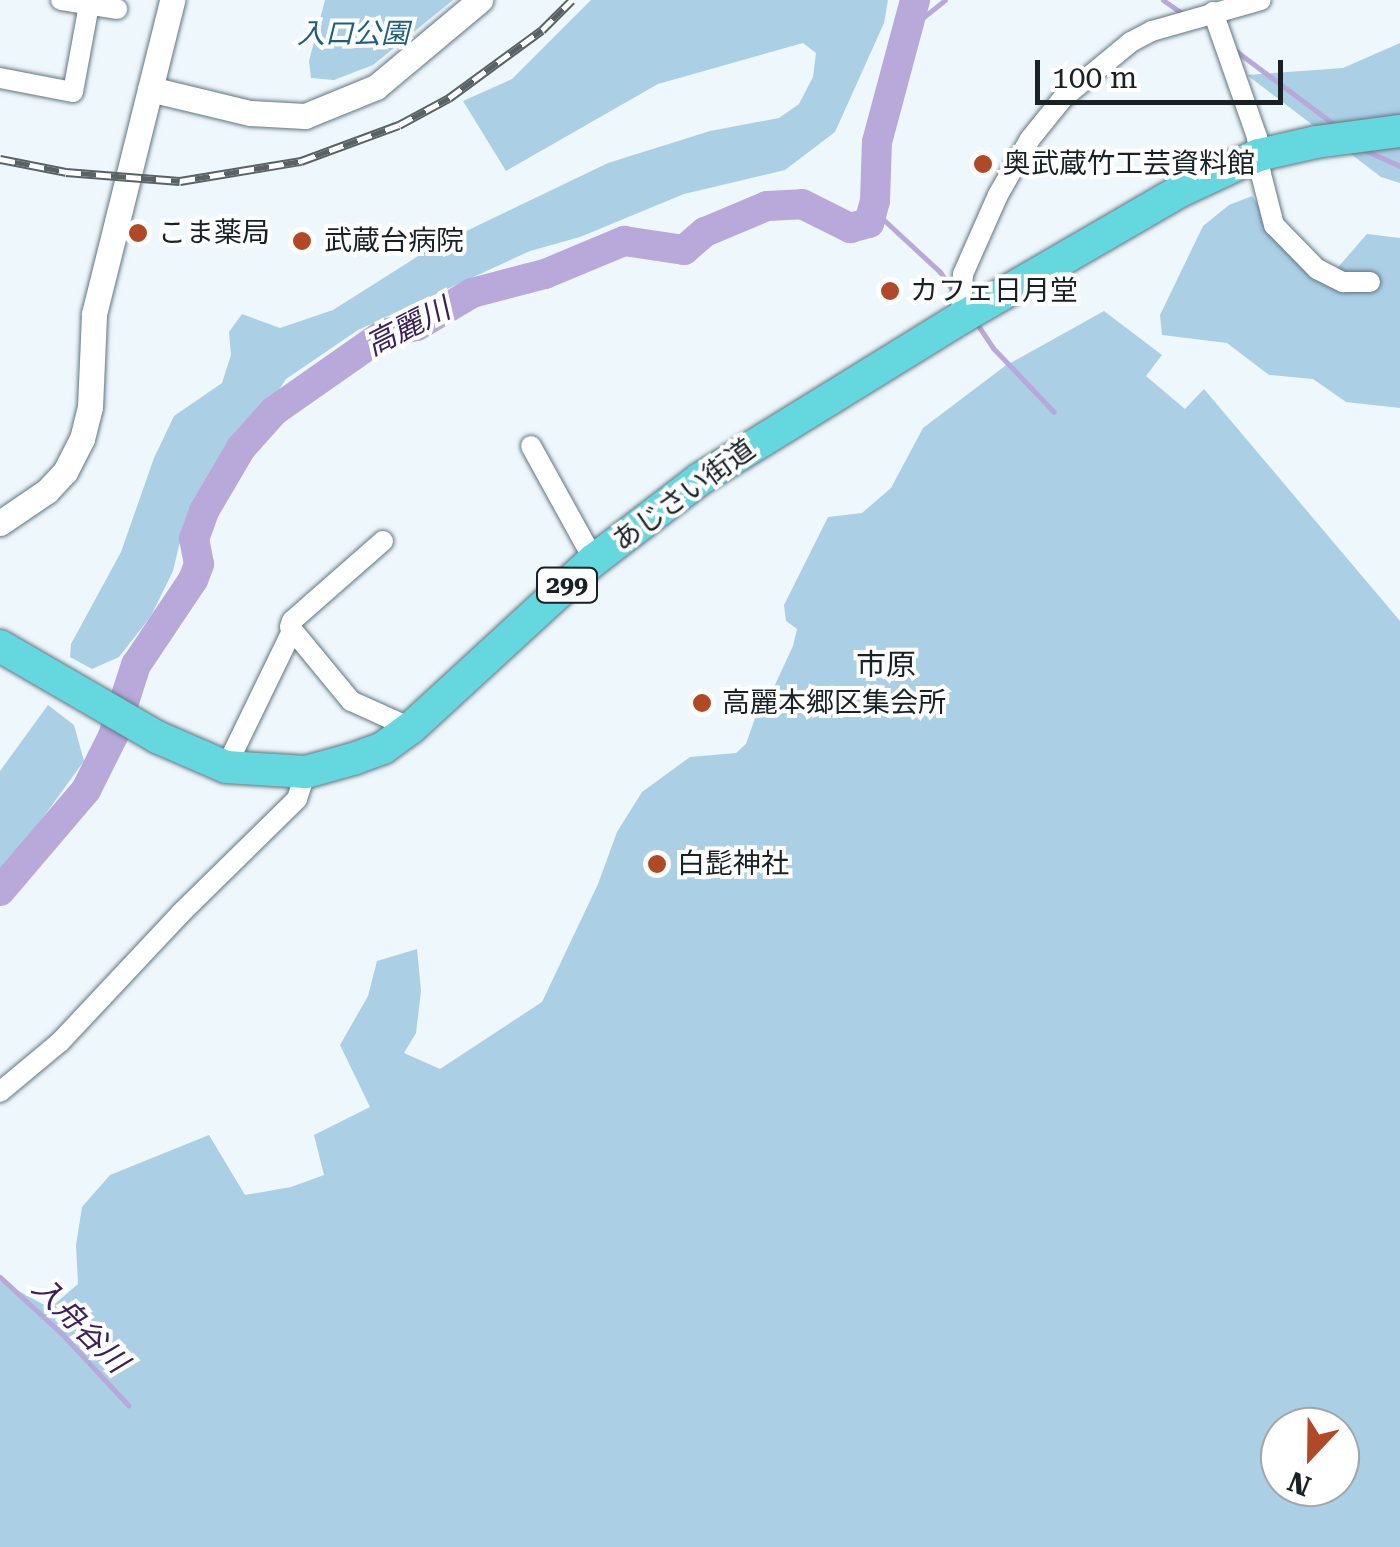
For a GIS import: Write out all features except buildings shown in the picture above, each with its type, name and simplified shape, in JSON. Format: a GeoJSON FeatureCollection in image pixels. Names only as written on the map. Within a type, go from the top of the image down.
{"type":"FeatureCollection","features":[{"type":"Feature","properties":{"kind":"highway","name":"あじさい街道"},"geometry":{"type":"LineString","coordinates":[[0,646],[157,736],[226,767],[306,772],[384,748],[411,728],[594,560],[734,455],[1178,192],[1260,155],[1346,136],[1400,131]]}},
{"type":"Feature","properties":{"kind":"street"},"geometry":{"type":"LineString","coordinates":[[62,0],[117,9]]}},
{"type":"Feature","properties":{"kind":"street"},"geometry":{"type":"LineString","coordinates":[[0,522],[48,491],[65,472],[82,439],[90,408],[94,314],[172,0]]}},
{"type":"Feature","properties":{"kind":"street"},"geometry":{"type":"LineString","coordinates":[[150,89],[250,113],[305,116],[376,86],[480,0]]}},
{"type":"Feature","properties":{"kind":"street"},"geometry":{"type":"LineString","coordinates":[[966,315],[963,274],[998,196],[1030,139],[1063,98],[1131,42],[1176,21],[1261,0]]}},
{"type":"Feature","properties":{"kind":"street"},"geometry":{"type":"LineString","coordinates":[[0,78],[73,92],[90,4]]}},
{"type":"Feature","properties":{"kind":"street"},"geometry":{"type":"LineString","coordinates":[[1212,12],[1258,137],[1274,225],[1297,252],[1343,282],[1370,282]]}},
{"type":"Feature","properties":{"kind":"street"},"geometry":{"type":"LineString","coordinates":[[531,446],[594,560]]}},
{"type":"Feature","properties":{"kind":"street"},"geometry":{"type":"LineString","coordinates":[[226,767],[292,632],[292,620],[383,542]]}},
{"type":"Feature","properties":{"kind":"street"},"geometry":{"type":"LineString","coordinates":[[292,632],[351,701],[411,728]]}},
{"type":"Feature","properties":{"kind":"street"},"geometry":{"type":"LineString","coordinates":[[0,1092],[60,1042],[180,914],[298,799],[306,772]]}},
{"type":"Feature","properties":{"kind":"green space","name":"入口公園"},"geometry":{"type":"Polygon","coordinates":[[[325,0],[453,0],[373,65],[334,80],[311,78],[309,61],[325,0]]]}},
{"type":"Feature","properties":{"kind":"green space"},"geometry":{"type":"Polygon","coordinates":[[[591,0],[888,0],[884,23],[835,132],[785,170],[684,194],[580,237],[530,251],[358,330],[286,379],[262,416],[207,477],[185,520],[173,571],[151,616],[119,657],[92,669],[70,657],[71,644],[121,552],[154,458],[174,416],[222,383],[231,355],[229,332],[242,314],[280,328],[333,310],[431,248],[608,163],[710,131],[779,118],[799,104],[813,77],[816,53],[803,43],[658,84],[506,171],[463,101],[512,79],[591,0]]]}},
{"type":"Feature","properties":{"kind":"green space"},"geometry":{"type":"Polygon","coordinates":[[[1400,43],[1400,183],[1381,177],[1247,75],[1343,68],[1400,43]]]}},
{"type":"Feature","properties":{"kind":"green space"},"geometry":{"type":"Polygon","coordinates":[[[1252,196],[1290,253],[1333,273],[1367,234],[1400,238],[1400,408],[1346,402],[1313,379],[1269,375],[1227,343],[1162,335],[1160,315],[1203,226],[1229,205],[1252,196]]]}},
{"type":"Feature","properties":{"kind":"green space"},"geometry":{"type":"Polygon","coordinates":[[[1104,311],[1162,355],[1146,376],[1185,409],[1204,389],[1400,621],[1400,1547],[0,1547],[0,1281],[50,1308],[78,1284],[76,1245],[82,1207],[110,1175],[209,1135],[245,1195],[291,1187],[324,1175],[314,1135],[370,1107],[340,1045],[368,996],[377,961],[417,949],[421,991],[416,1033],[404,1053],[440,1069],[542,1002],[598,884],[617,832],[642,792],[690,757],[736,753],[746,744],[761,701],[774,687],[793,646],[797,629],[786,621],[784,605],[828,517],[862,513],[891,488],[923,428],[1005,366],[1104,311]]]}},
{"type":"Feature","properties":{"kind":"green space"},"geometry":{"type":"Polygon","coordinates":[[[48,705],[74,725],[84,761],[0,877],[0,771],[48,705]]]}},
{"type":"Feature","properties":{"kind":"waterway","name":"高麗川"},"geometry":{"type":"LineString","coordinates":[[0,891],[86,790],[113,736],[136,665],[193,580],[199,564],[194,539],[204,511],[241,448],[274,411],[384,334],[417,326],[472,293],[545,274],[624,241],[684,250],[705,232],[767,206],[802,204],[850,228],[869,223],[875,201],[877,142],[915,0]]}},
{"type":"Feature","properties":{"kind":"waterway"},"geometry":{"type":"LineString","coordinates":[[905,32],[945,0]]}},
{"type":"Feature","properties":{"kind":"waterway"},"geometry":{"type":"LineString","coordinates":[[1163,0],[1186,16]]}},
{"type":"Feature","properties":{"kind":"waterway"},"geometry":{"type":"LineString","coordinates":[[1232,48],[1335,125]]}},
{"type":"Feature","properties":{"kind":"waterway"},"geometry":{"type":"LineString","coordinates":[[1362,149],[1400,166]]}},
{"type":"Feature","properties":{"kind":"waterway"},"geometry":{"type":"LineString","coordinates":[[872,209],[940,272],[956,295]]}},
{"type":"Feature","properties":{"kind":"waterway"},"geometry":{"type":"LineString","coordinates":[[977,324],[993,348],[1054,412]]}},
{"type":"Feature","properties":{"kind":"waterway","name":"入舟谷川"},"geometry":{"type":"LineString","coordinates":[[0,1277],[63,1335],[128,1405]]}},
{"type":"Feature","properties":{"kind":"railway"},"geometry":{"type":"LineString","coordinates":[[0,159],[66,172],[180,181],[301,161],[399,125],[449,98],[542,30],[572,0]]}},
{"type":"Feature","properties":{"kind":"place","name":"奥武蔵竹工芸資料館"},"geometry":{"type":"Point","coordinates":[983,164]}},
{"type":"Feature","properties":{"kind":"place","name":"こま薬局"},"geometry":{"type":"Point","coordinates":[138,233]}},
{"type":"Feature","properties":{"kind":"place","name":"武蔵台病院"},"geometry":{"type":"Point","coordinates":[302,241]}},
{"type":"Feature","properties":{"kind":"place","name":"カフェ日月堂"},"geometry":{"type":"Point","coordinates":[890,291]}},
{"type":"Feature","properties":{"kind":"place","name":"高麗本郷区集会所"},"geometry":{"type":"Point","coordinates":[702,703]}},
{"type":"Feature","properties":{"kind":"place","name":"白髭神社"},"geometry":{"type":"Point","coordinates":[657,864]}},
{"type":"Feature","properties":{"kind":"district","name":"市原"},"geometry":{"type":"Point","coordinates":[886,665]}}]}
